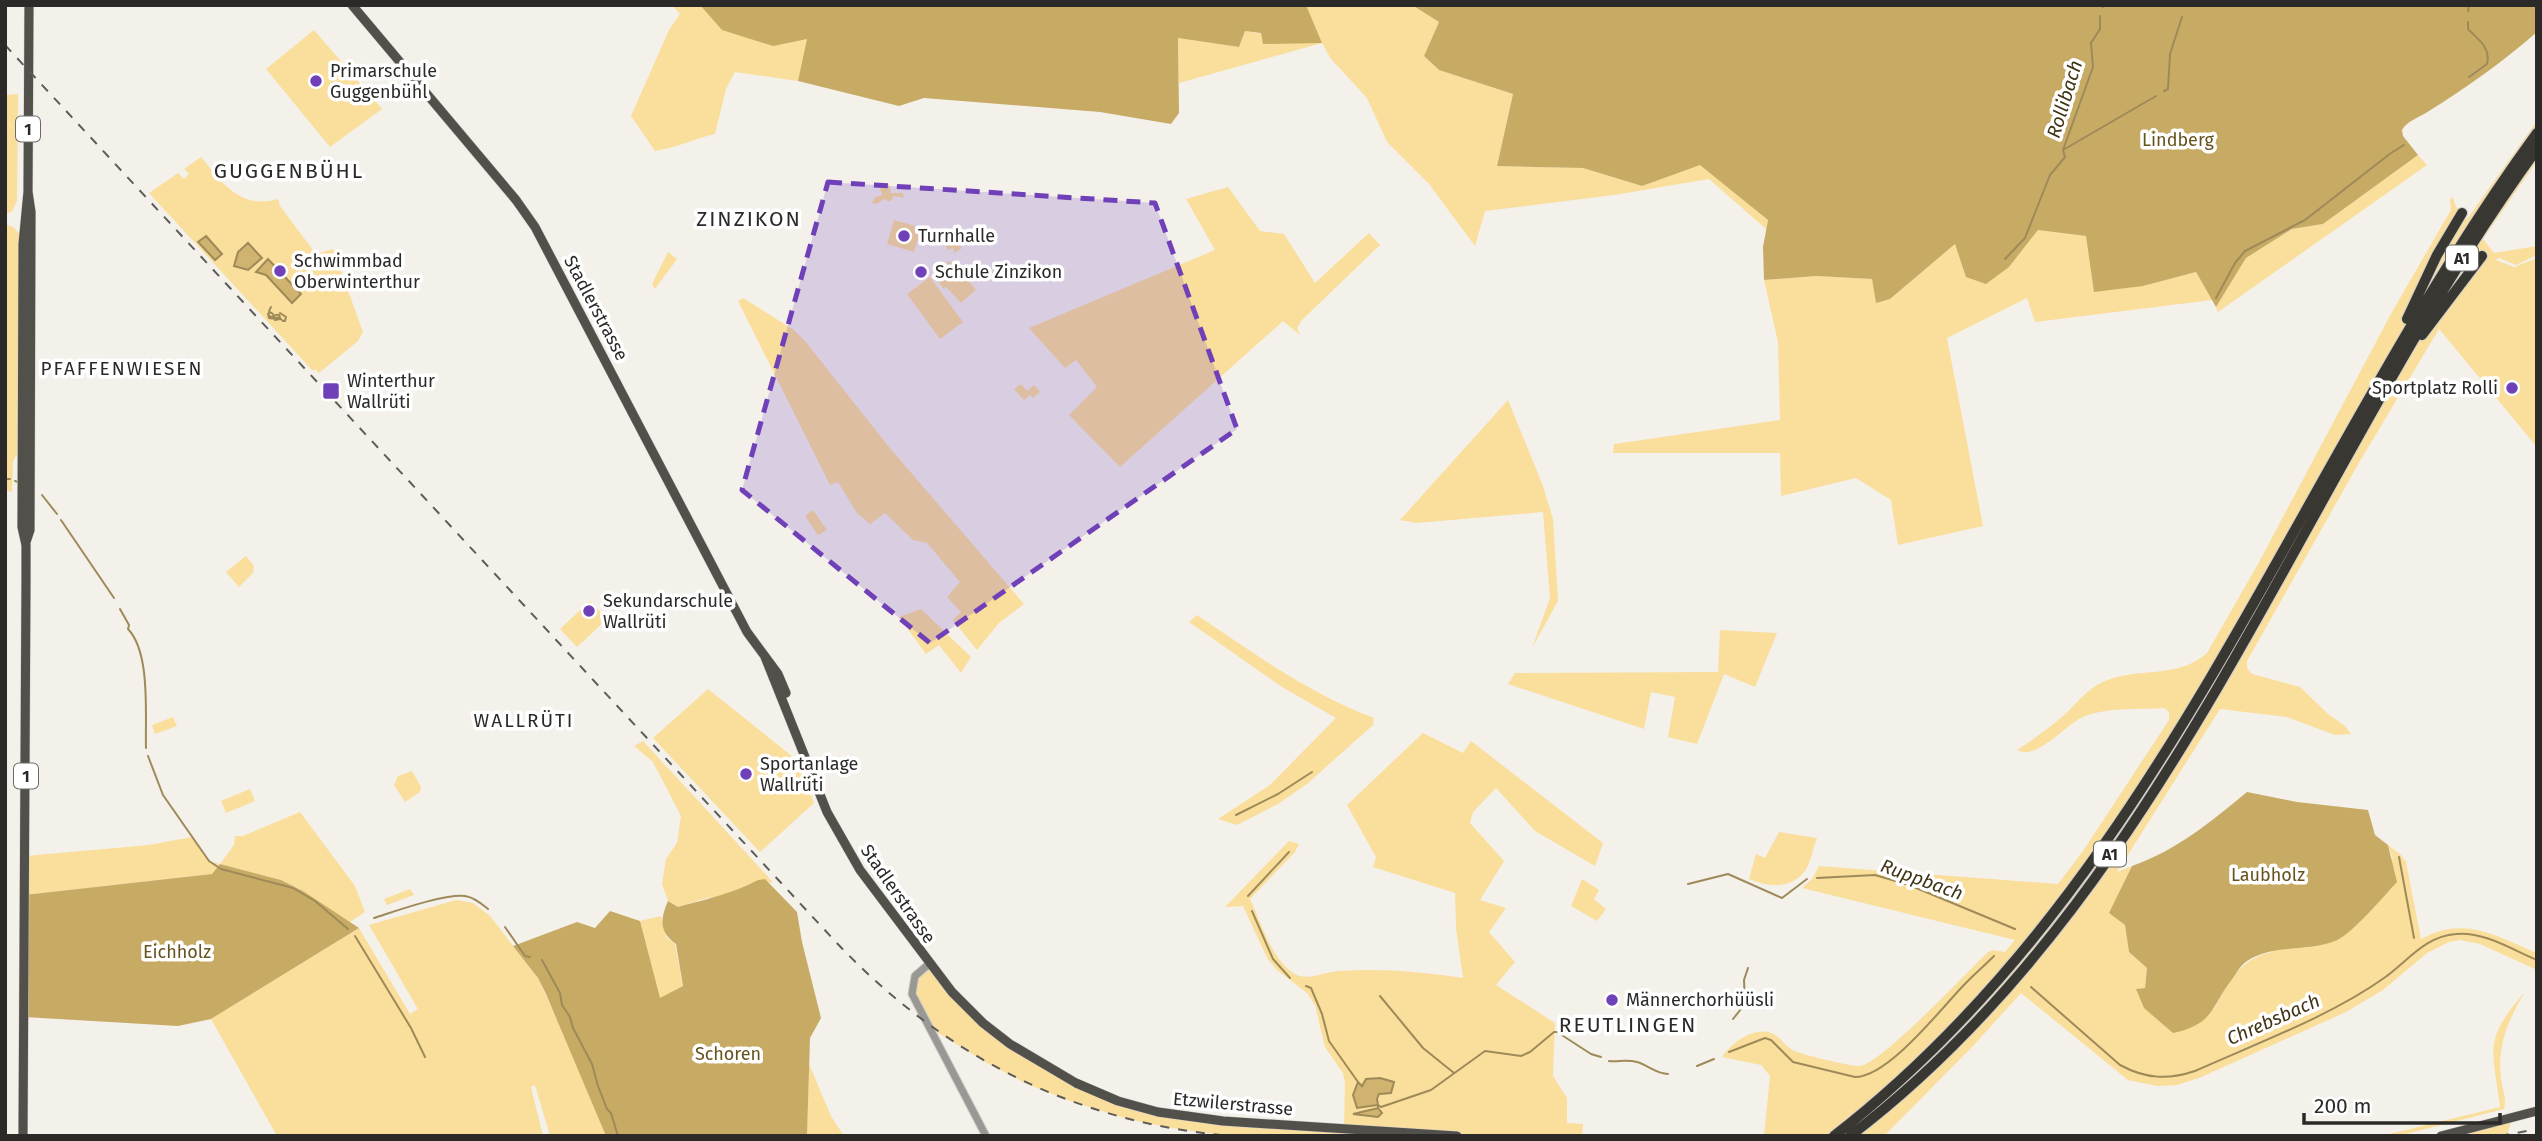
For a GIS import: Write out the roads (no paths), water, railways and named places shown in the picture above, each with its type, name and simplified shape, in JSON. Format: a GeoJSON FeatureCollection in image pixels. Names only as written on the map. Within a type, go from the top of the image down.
{"type":"FeatureCollection","features":[{"type":"Feature","properties":{"kind":"highway","name":"A1"},"geometry":{"type":"LineString","coordinates":[[1835,1136],[1896,1086],[1961,1024],[2019,958],[2077,885],[2126,814],[2195,704],[2395,349],[2472,225],[2537,133]]}},
{"type":"Feature","properties":{"kind":"highway","name":"A1"},"geometry":{"type":"LineString","coordinates":[[1850,1136],[1915,1082],[1995,1000],[2055,929],[2110,854],[2213,693],[2394,370],[2470,245],[2537,149]]}},
{"type":"Feature","properties":{"kind":"highway","name":"A1"},"geometry":{"type":"LineString","coordinates":[[2395,349],[2417,295],[2462,213]]}},
{"type":"Feature","properties":{"kind":"highway","name":"A1"},"geometry":{"type":"LineString","coordinates":[[2394,370],[2411,352],[2482,256]]}},
{"type":"Feature","properties":{"kind":"main road","name":"1"},"geometry":{"type":"LineString","coordinates":[[23,1136],[26,545],[22,530],[23,279],[28,192],[29,5]]}},
{"type":"Feature","properties":{"kind":"main road","name":"Stadlerstrasse"},"geometry":{"type":"LineString","coordinates":[[352,5],[512,195],[535,227],[747,632],[765,657],[827,812],[842,841],[929,964]]}},
{"type":"Feature","properties":{"kind":"main road","name":"Etzwilerstrasse"},"geometry":{"type":"LineString","coordinates":[[929,964],[968,1009],[1010,1044],[1076,1083],[1118,1101],[1197,1119],[1457,1136]]}},
{"type":"Feature","properties":{"kind":"main road"},"geometry":{"type":"LineString","coordinates":[[2441,1136],[2537,1111]]}},
{"type":"Feature","properties":{"kind":"street","name":"Stadlerstrasse"},"geometry":{"type":"LineString","coordinates":[[929,964],[915,976],[912,994],[986,1136]]}},
{"type":"Feature","properties":{"kind":"waterway"},"geometry":{"type":"LineString","coordinates":[[2468,11],[2469,5]]}},
{"type":"Feature","properties":{"kind":"waterway","name":"Rollibach"},"geometry":{"type":"LineString","coordinates":[[2005,259],[2025,238],[2050,175],[2065,157],[2063,150],[2093,67],[2091,43],[2100,29],[2100,16]]}},
{"type":"Feature","properties":{"kind":"waterway"},"geometry":{"type":"LineString","coordinates":[[2164,91],[2168,89],[2170,54],[2182,17]]}},
{"type":"Feature","properties":{"kind":"waterway"},"geometry":{"type":"LineString","coordinates":[[2468,22],[2468,29],[2483,45],[2488,58],[2487,64],[2469,77]]}},
{"type":"Feature","properties":{"kind":"waterway"},"geometry":{"type":"LineString","coordinates":[[2063,150],[2156,96]]}},
{"type":"Feature","properties":{"kind":"waterway"},"geometry":{"type":"LineString","coordinates":[[2216,298],[2235,263],[2245,251],[2305,220],[2404,145]]}},
{"type":"Feature","properties":{"kind":"waterway"},"geometry":{"type":"LineString","coordinates":[[271,307],[269,311],[269,313],[269,315],[269,316],[273,317],[274,316],[276,315],[279,315],[280,317],[280,318],[280,319],[275,320],[274,318],[274,316],[273,314],[270,312],[268,314],[269,318],[274,318],[279,318],[281,319],[283,321],[285,321],[286,317],[280,313]]}},
{"type":"Feature","properties":{"kind":"waterway"},"geometry":{"type":"LineString","coordinates":[[5,479],[10,479]]}},
{"type":"Feature","properties":{"kind":"waterway"},"geometry":{"type":"LineString","coordinates":[[42,495],[57,514]]}},
{"type":"Feature","properties":{"kind":"waterway"},"geometry":{"type":"LineString","coordinates":[[61,520],[114,598]]}},
{"type":"Feature","properties":{"kind":"waterway"},"geometry":{"type":"LineString","coordinates":[[120,609],[129,625],[128,629],[135,640],[144,669],[146,748]]}},
{"type":"Feature","properties":{"kind":"waterway"},"geometry":{"type":"LineString","coordinates":[[148,756],[163,795],[209,861],[221,869],[293,888],[315,901],[348,929]]}},
{"type":"Feature","properties":{"kind":"waterway"},"geometry":{"type":"LineString","coordinates":[[1236,815],[1278,794],[1312,772]]}},
{"type":"Feature","properties":{"kind":"waterway"},"geometry":{"type":"LineString","coordinates":[[1248,896],[1289,852]]}},
{"type":"Feature","properties":{"kind":"waterway"},"geometry":{"type":"LineString","coordinates":[[2399,857],[2414,938]]}},
{"type":"Feature","properties":{"kind":"waterway","name":"Ruppbach"},"geometry":{"type":"LineString","coordinates":[[1688,884],[1728,874],[1782,898],[1807,879]]}},
{"type":"Feature","properties":{"kind":"waterway","name":"Ruppbach"},"geometry":{"type":"LineString","coordinates":[[1817,878],[1875,875],[1909,885],[2015,929]]}},
{"type":"Feature","properties":{"kind":"waterway"},"geometry":{"type":"LineString","coordinates":[[374,918],[456,896],[472,898],[488,909]]}},
{"type":"Feature","properties":{"kind":"waterway"},"geometry":{"type":"LineString","coordinates":[[1252,911],[1273,959],[1290,978]]}},
{"type":"Feature","properties":{"kind":"waterway"},"geometry":{"type":"LineString","coordinates":[[505,927],[525,956],[530,957]]}},
{"type":"Feature","properties":{"kind":"waterway","name":"Chrebsbach"},"geometry":{"type":"LineString","coordinates":[[2031,987],[2120,1065],[2139,1073],[2166,1077],[2195,1071],[2341,1005],[2384,978],[2435,939],[2456,934],[2477,935],[2537,960]]}},
{"type":"Feature","properties":{"kind":"waterway"},"geometry":{"type":"LineString","coordinates":[[355,936],[411,1028],[425,1057]]}},
{"type":"Feature","properties":{"kind":"waterway","name":"Chrebsbach"},"geometry":{"type":"LineString","coordinates":[[1729,1052],[1765,1038],[1771,1040],[1793,1062],[1855,1077],[1868,1074],[1883,1066],[1913,1041],[1994,956]]}},
{"type":"Feature","properties":{"kind":"waterway"},"geometry":{"type":"LineString","coordinates":[[542,960],[592,1064],[618,1136]]}},
{"type":"Feature","properties":{"kind":"waterway"},"geometry":{"type":"LineString","coordinates":[[1733,1019],[1745,1004],[1744,980],[1748,968]]}},
{"type":"Feature","properties":{"kind":"waterway"},"geometry":{"type":"LineString","coordinates":[[1306,986],[1311,988],[1322,1014],[1329,1041],[1358,1082]]}},
{"type":"Feature","properties":{"kind":"waterway"},"geometry":{"type":"LineString","coordinates":[[1380,996],[1423,1048],[1454,1073]]}},
{"type":"Feature","properties":{"kind":"waterway","name":"Chrebsbach"},"geometry":{"type":"LineString","coordinates":[[1378,1108],[1378,1105],[1381,1107],[1431,1090],[1485,1051],[1521,1056],[1554,1032],[1601,1057]]}},
{"type":"Feature","properties":{"kind":"waterway","name":"Chrebsbach"},"geometry":{"type":"LineString","coordinates":[[1697,1066],[1714,1059]]}},
{"type":"Feature","properties":{"kind":"waterway","name":"Chrebsbach"},"geometry":{"type":"LineString","coordinates":[[1609,1061],[1633,1061],[1668,1074]]}},
{"type":"Feature","properties":{"kind":"railway"},"geometry":{"type":"LineString","coordinates":[[5,45],[834,940],[876,981],[919,1017],[965,1049],[1013,1076],[1064,1098],[1117,1116],[1172,1128],[1230,1136]]}},
{"type":"Feature","properties":{"kind":"railway"},"geometry":{"type":"LineString","coordinates":[[2500,1136],[2537,1129]]}},
{"type":"Feature","properties":{"kind":"place","name":"Primarschule Guggenbühl"},"geometry":{"type":"Point","coordinates":[316,81]}},
{"type":"Feature","properties":{"kind":"place","name":"Turnhalle"},"geometry":{"type":"Point","coordinates":[904,236]}},
{"type":"Feature","properties":{"kind":"place","name":"Schwimmbad Oberwinterthur"},"geometry":{"type":"Point","coordinates":[280,271]}},
{"type":"Feature","properties":{"kind":"place","name":"Schule Zinzikon"},"geometry":{"type":"Point","coordinates":[921,272]}},
{"type":"Feature","properties":{"kind":"place","name":"Sportplatz Rolli"},"geometry":{"type":"Point","coordinates":[2512,388]}},
{"type":"Feature","properties":{"kind":"place","name":"Winterthur Wallrüti"},"geometry":{"type":"Point","coordinates":[331,391]}},
{"type":"Feature","properties":{"kind":"place","name":"Sekundarschule Wallrüti"},"geometry":{"type":"Point","coordinates":[589,611]}},
{"type":"Feature","properties":{"kind":"place","name":"Sportanlage Wallrüti"},"geometry":{"type":"Point","coordinates":[746,774]}},
{"type":"Feature","properties":{"kind":"place","name":"Männerchorhüüsli"},"geometry":{"type":"Point","coordinates":[1612,1000]}},
{"type":"Feature","properties":{"kind":"district","name":"GUGGENBÜHL"},"geometry":{"type":"Point","coordinates":[289,171]}},
{"type":"Feature","properties":{"kind":"district","name":"ZINZIKON"},"geometry":{"type":"Point","coordinates":[749,219]}},
{"type":"Feature","properties":{"kind":"district","name":"PFAFFENWIESEN"},"geometry":{"type":"Point","coordinates":[122,368]}},
{"type":"Feature","properties":{"kind":"district","name":"WALLRÜTI"},"geometry":{"type":"Point","coordinates":[524,720]}},
{"type":"Feature","properties":{"kind":"district","name":"REUTLINGEN"},"geometry":{"type":"Point","coordinates":[1628,1025]}},
{"type":"Feature","properties":{"kind":"park label","name":"Lindberg"},"geometry":{"type":"Point","coordinates":[2178,140]}},
{"type":"Feature","properties":{"kind":"park label","name":"Laubholz"},"geometry":{"type":"Point","coordinates":[2268,875]}},
{"type":"Feature","properties":{"kind":"park label","name":"Eichholz"},"geometry":{"type":"Point","coordinates":[177,952]}},
{"type":"Feature","properties":{"kind":"park label","name":"Schoren"},"geometry":{"type":"Point","coordinates":[728,1054]}}]}
